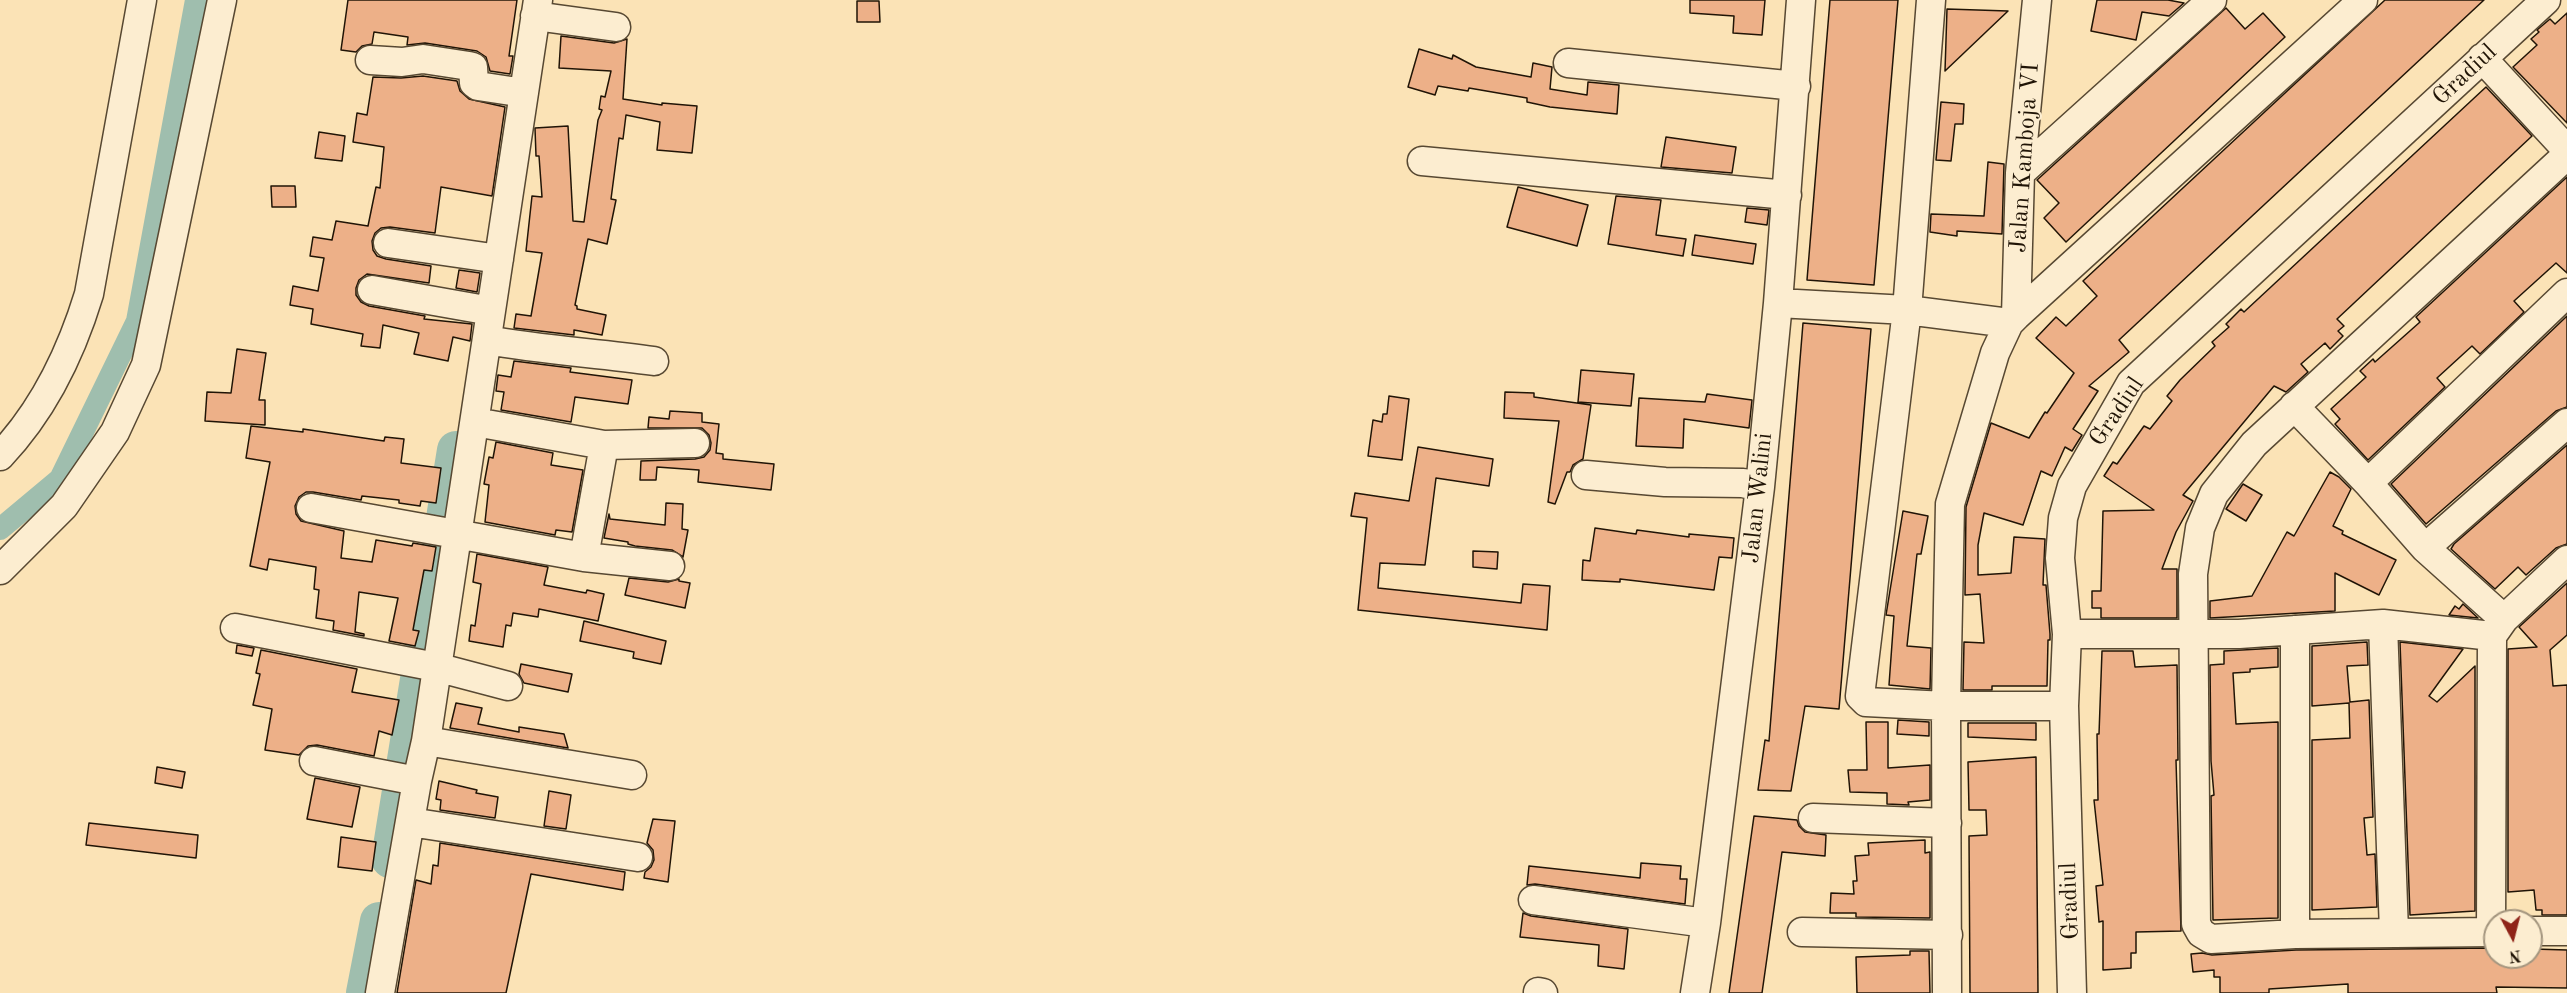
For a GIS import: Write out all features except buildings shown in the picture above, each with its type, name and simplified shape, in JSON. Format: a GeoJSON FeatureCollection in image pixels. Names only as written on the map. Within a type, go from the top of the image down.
{"type":"FeatureCollection","features":[{"type":"Feature","properties":{"kind":"street"},"geometry":{"type":"LineString","coordinates":[[0,456],[19,436],[61,367],[77,332],[88,294],[141,0]]}},
{"type":"Feature","properties":{"kind":"street"},"geometry":{"type":"LineString","coordinates":[[0,570],[64,506],[115,432],[146,365],[222,0]]}},
{"type":"Feature","properties":{"kind":"street","name":"Jalan Walini"},"geometry":{"type":"LineString","coordinates":[[1695,993],[1706,922],[1760,487],[1778,303],[1802,0]]}},
{"type":"Feature","properties":{"kind":"street"},"geometry":{"type":"LineString","coordinates":[[1931,0],[1907,310],[1860,696],[1866,702],[1946,706],[2064,706]]}},
{"type":"Feature","properties":{"kind":"street","name":"Jalan Kamboja VI"},"geometry":{"type":"LineString","coordinates":[[2013,319],[2020,173],[2037,0]]}},
{"type":"Feature","properties":{"kind":"street"},"geometry":{"type":"LineString","coordinates":[[2020,173],[2212,0]]}},
{"type":"Feature","properties":{"kind":"street"},"geometry":{"type":"LineString","coordinates":[[1947,993],[1946,706],[1950,504],[1995,353],[2013,319],[2363,0]]}},
{"type":"Feature","properties":{"kind":"street","name":"Gradiul"},"geometry":{"type":"LineString","coordinates":[[2072,993],[2064,706],[2067,634],[2060,558],[2063,518],[2072,486],[2131,384],[2546,0]]}},
{"type":"Feature","properties":{"kind":"street"},"geometry":{"type":"LineString","coordinates":[[380,993],[410,822],[408,779],[426,741],[425,665],[449,533],[475,422],[487,340],[483,308],[490,258],[517,92],[537,8],[616,27]]}},
{"type":"Feature","properties":{"kind":"street"},"geometry":{"type":"LineString","coordinates":[[2482,58],[2567,150]]}},
{"type":"Feature","properties":{"kind":"street"},"geometry":{"type":"LineString","coordinates":[[370,60],[402,62],[423,59],[469,66],[473,67],[474,83],[478,86],[517,92]]}},
{"type":"Feature","properties":{"kind":"street"},"geometry":{"type":"LineString","coordinates":[[1568,63],[1796,86]]}},
{"type":"Feature","properties":{"kind":"street"},"geometry":{"type":"LineString","coordinates":[[2483,932],[2295,934],[2211,939],[2201,933],[2196,924],[2193,574],[2200,528],[2214,494],[2254,444],[2567,155]]}},
{"type":"Feature","properties":{"kind":"street"},"geometry":{"type":"LineString","coordinates":[[1422,161],[1787,195]]}},
{"type":"Feature","properties":{"kind":"street"},"geometry":{"type":"LineString","coordinates":[[388,243],[490,258]]}},
{"type":"Feature","properties":{"kind":"street"},"geometry":{"type":"LineString","coordinates":[[372,290],[483,308]]}},
{"type":"Feature","properties":{"kind":"street"},"geometry":{"type":"LineString","coordinates":[[2368,483],[2567,293]]}},
{"type":"Feature","properties":{"kind":"street"},"geometry":{"type":"LineString","coordinates":[[1778,303],[2013,319]]}},
{"type":"Feature","properties":{"kind":"street"},"geometry":{"type":"LineString","coordinates":[[487,340],[538,349],[556,348],[654,361]]}},
{"type":"Feature","properties":{"kind":"street"},"geometry":{"type":"LineString","coordinates":[[2294,406],[2368,483],[2498,628],[2493,909]]}},
{"type":"Feature","properties":{"kind":"street"},"geometry":{"type":"LineString","coordinates":[[475,422],[604,445],[695,443]]}},
{"type":"Feature","properties":{"kind":"street"},"geometry":{"type":"LineString","coordinates":[[2425,548],[2567,423]]}},
{"type":"Feature","properties":{"kind":"street"},"geometry":{"type":"LineString","coordinates":[[584,557],[604,445]]}},
{"type":"Feature","properties":{"kind":"street"},"geometry":{"type":"LineString","coordinates":[[1586,475],[1665,482],[1743,483],[1760,487]]}},
{"type":"Feature","properties":{"kind":"street"},"geometry":{"type":"LineString","coordinates":[[311,508],[584,557],[670,566]]}},
{"type":"Feature","properties":{"kind":"street"},"geometry":{"type":"LineString","coordinates":[[2067,634],[2146,632],[2194,635],[2383,624],[2498,628],[2567,560]]}},
{"type":"Feature","properties":{"kind":"street"},"geometry":{"type":"LineString","coordinates":[[2383,624],[2394,932]]}},
{"type":"Feature","properties":{"kind":"street"},"geometry":{"type":"LineString","coordinates":[[235,628],[425,665],[508,686]]}},
{"type":"Feature","properties":{"kind":"street"},"geometry":{"type":"LineString","coordinates":[[2295,630],[2295,934]]}},
{"type":"Feature","properties":{"kind":"street"},"geometry":{"type":"LineString","coordinates":[[426,741],[632,775]]}},
{"type":"Feature","properties":{"kind":"street"},"geometry":{"type":"LineString","coordinates":[[314,761],[408,779]]}},
{"type":"Feature","properties":{"kind":"street"},"geometry":{"type":"LineString","coordinates":[[1813,818],[1947,823]]}},
{"type":"Feature","properties":{"kind":"street"},"geometry":{"type":"LineString","coordinates":[[410,822],[638,856]]}},
{"type":"Feature","properties":{"kind":"street"},"geometry":{"type":"LineString","coordinates":[[1533,900],[1706,922]]}},
{"type":"Feature","properties":{"kind":"street"},"geometry":{"type":"LineString","coordinates":[[2543,931],[2567,931]]}},
{"type":"Feature","properties":{"kind":"street"},"geometry":{"type":"LineString","coordinates":[[1802,932],[1948,935]]}},
{"type":"Feature","properties":{"kind":"waterway"},"geometry":{"type":"LineString","coordinates":[[0,529],[60,479],[137,321],[196,0]]}},
{"type":"Feature","properties":{"kind":"waterway"},"geometry":{"type":"LineString","coordinates":[[390,859],[456,450]]}},
{"type":"Feature","properties":{"kind":"waterway"},"geometry":{"type":"LineString","coordinates":[[365,993],[379,921]]}}]}
